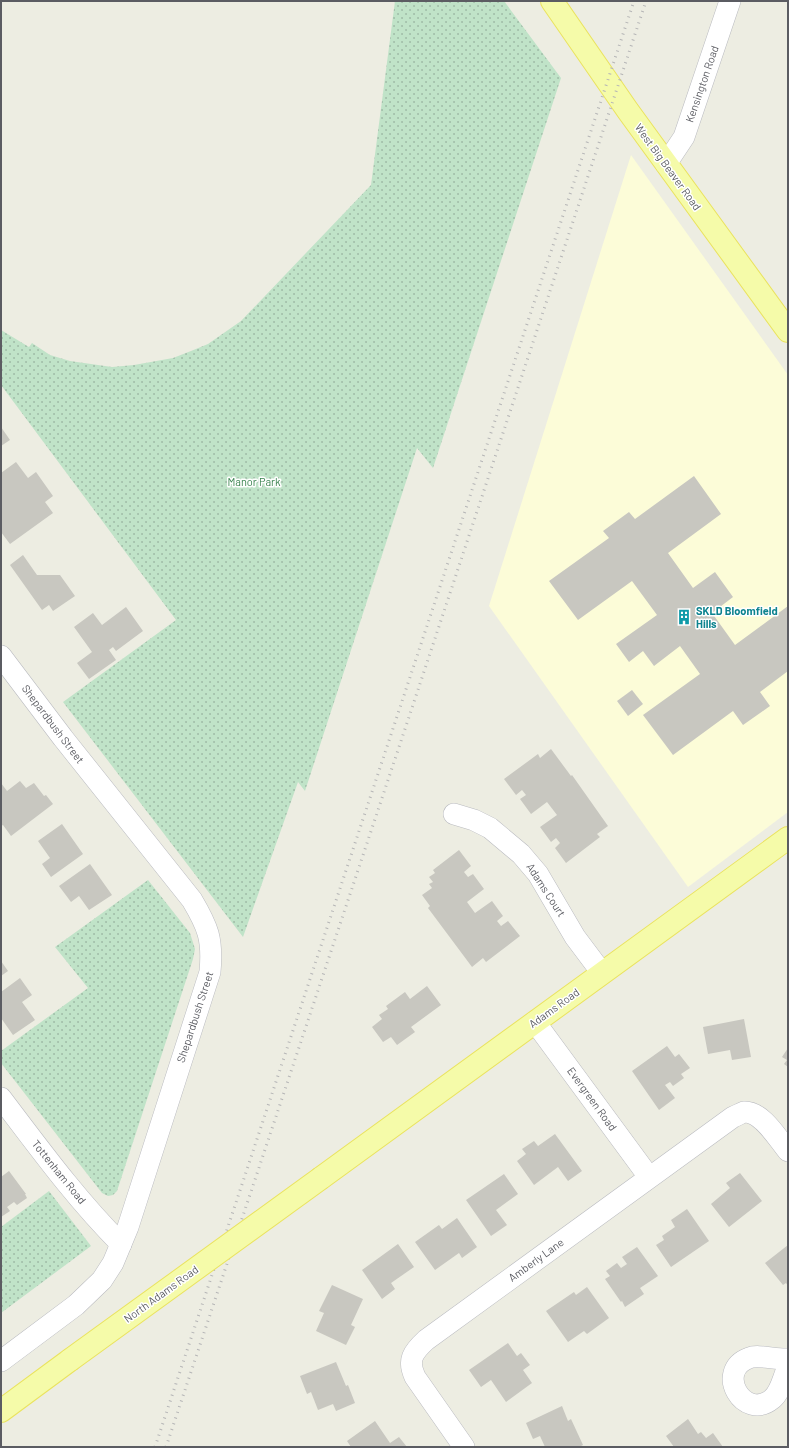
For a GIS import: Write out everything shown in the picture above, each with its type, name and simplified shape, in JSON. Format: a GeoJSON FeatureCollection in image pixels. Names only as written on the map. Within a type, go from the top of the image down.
{"type":"FeatureCollection","features":[{"type":"Feature","properties":{"kind":"main road","name":"West Big Beaver Road"},"geometry":{"type":"LineString","coordinates":[[552,1],[666,164],[788,331]]}},
{"type":"Feature","properties":{"kind":"main road","name":"Adams Road"},"geometry":{"type":"LineString","coordinates":[[321,1178],[788,838]]}},
{"type":"Feature","properties":{"kind":"main road","name":"North Adams Road"},"geometry":{"type":"LineString","coordinates":[[1,1411],[321,1178]]}},
{"type":"Feature","properties":{"kind":"street","name":"Kensington Road"},"geometry":{"type":"LineString","coordinates":[[666,164],[684,137],[730,1]]}},
{"type":"Feature","properties":{"kind":"street","name":"Shepardbush Street"},"geometry":{"type":"LineString","coordinates":[[1,656],[68,744],[192,900],[202,916],[207,929],[212,952],[210,972],[128,1227],[108,1272],[76,1305],[1,1361]]}},
{"type":"Feature","properties":{"kind":"street","name":"Adams Court"},"geometry":{"type":"LineString","coordinates":[[454,814],[474,820],[490,828],[521,854],[538,874],[575,937],[602,973]]}},
{"type":"Feature","properties":{"kind":"street","name":"Evergreen Road"},"geometry":{"type":"LineString","coordinates":[[535,1022],[649,1177]]}},
{"type":"Feature","properties":{"kind":"street","name":"Tottenham Road"},"geometry":{"type":"LineString","coordinates":[[1,1098],[64,1180],[105,1228],[121,1244]]}},
{"type":"Feature","properties":{"kind":"street","name":"Amberly Lane"},"geometry":{"type":"LineString","coordinates":[[464,1447],[411,1368],[411,1357],[418,1347],[733,1117],[743,1112],[754,1113],[762,1120],[788,1151]]}},
{"type":"Feature","properties":{"kind":"street"},"geometry":{"type":"LineString","coordinates":[[788,1359],[750,1357],[742,1361],[734,1374],[733,1382],[738,1396],[744,1401],[752,1404],[765,1403],[771,1400],[776,1394],[788,1366]]}},
{"type":"Feature","properties":{"kind":"shaded area"},"geometry":{"type":"Polygon","coordinates":[[[631,155],[788,375],[788,812],[688,887],[489,606],[631,155]]]}},
{"type":"Feature","properties":{"kind":"green space","name":"Manor Park"},"geometry":{"type":"Polygon","coordinates":[[[395,1],[504,1],[561,78],[433,468],[417,448],[305,791],[298,782],[243,937],[63,702],[176,620],[1,385],[1,330],[29,347],[32,343],[50,355],[70,361],[112,367],[134,365],[173,358],[208,344],[241,321],[371,185],[395,1]]]}},
{"type":"Feature","properties":{"kind":"green space"},"geometry":{"type":"Polygon","coordinates":[[[148,880],[190,933],[195,949],[117,1191],[113,1195],[108,1196],[102,1193],[1,1063],[1,1051],[88,988],[55,947],[148,880]]]}},
{"type":"Feature","properties":{"kind":"green space"},"geometry":{"type":"Polygon","coordinates":[[[49,1191],[91,1246],[1,1313],[1,1227],[49,1191]]]}},
{"type":"Feature","properties":{"kind":"building"},"geometry":{"type":"Polygon","coordinates":[[[1,427],[10,440],[1,446],[1,427]]]}},
{"type":"Feature","properties":{"kind":"building"},"geometry":{"type":"Polygon","coordinates":[[[16,462],[28,478],[36,472],[53,496],[45,502],[53,513],[10,544],[1,532],[1,473],[16,462]]]}},
{"type":"Feature","properties":{"kind":"building","name":"SKLD Bloomfield Hills"},"geometry":{"type":"Polygon","coordinates":[[[694,476],[721,514],[668,553],[693,588],[715,572],[733,597],[712,613],[735,645],[788,606],[788,671],[760,692],[770,706],[743,725],[733,711],[673,755],[643,715],[700,674],[680,646],[654,666],[643,651],[629,662],[616,644],[657,615],[632,581],[578,620],[549,581],[609,538],[603,531],[629,512],[635,519],[694,476]]]}},
{"type":"Feature","properties":{"kind":"building"},"geometry":{"type":"Polygon","coordinates":[[[23,555],[37,575],[60,575],[75,596],[53,611],[49,605],[42,610],[10,565],[23,555]]]}},
{"type":"Feature","properties":{"kind":"building"},"geometry":{"type":"Polygon","coordinates":[[[126,607],[143,631],[116,651],[113,647],[109,650],[116,660],[89,679],[77,663],[92,652],[74,627],[93,613],[102,625],[126,607]]]}},
{"type":"Feature","properties":{"kind":"building"},"geometry":{"type":"Polygon","coordinates":[[[632,690],[643,704],[628,716],[617,701],[632,690]]]}},
{"type":"Feature","properties":{"kind":"building"},"geometry":{"type":"Polygon","coordinates":[[[551,749],[571,776],[572,775],[608,826],[597,834],[600,837],[566,863],[555,848],[560,843],[556,838],[551,842],[540,827],[557,815],[547,802],[531,814],[520,799],[526,795],[522,790],[516,795],[504,779],[538,754],[540,758],[551,749]]]}},
{"type":"Feature","properties":{"kind":"building"},"geometry":{"type":"Polygon","coordinates":[[[20,781],[26,788],[34,783],[44,796],[46,795],[53,804],[11,836],[3,825],[1,826],[1,783],[7,791],[20,781]]]}},
{"type":"Feature","properties":{"kind":"building"},"geometry":{"type":"Polygon","coordinates":[[[62,824],[83,854],[51,877],[42,864],[50,858],[38,841],[62,824]]]}},
{"type":"Feature","properties":{"kind":"building"},"geometry":{"type":"Polygon","coordinates":[[[459,850],[471,866],[464,872],[468,877],[473,874],[484,889],[467,902],[475,913],[492,901],[503,916],[497,921],[501,926],[508,921],[520,936],[486,962],[483,958],[472,967],[428,908],[430,906],[422,895],[432,888],[429,884],[433,882],[429,877],[435,873],[433,870],[459,850]]]}},
{"type":"Feature","properties":{"kind":"building"},"geometry":{"type":"Polygon","coordinates":[[[90,864],[112,895],[89,910],[79,896],[71,902],[59,886],[90,864]]]}},
{"type":"Feature","properties":{"kind":"building"},"geometry":{"type":"Polygon","coordinates":[[[1,961],[8,971],[1,976],[1,961]]]}},
{"type":"Feature","properties":{"kind":"building"},"geometry":{"type":"Polygon","coordinates":[[[20,978],[32,995],[22,1002],[35,1020],[13,1035],[1,1018],[1,992],[20,978]]]}},
{"type":"Feature","properties":{"kind":"building"},"geometry":{"type":"Polygon","coordinates":[[[427,986],[441,1005],[411,1027],[415,1032],[397,1045],[391,1037],[383,1042],[372,1027],[382,1019],[379,1015],[388,1009],[386,1006],[405,992],[410,999],[427,986]]]}},
{"type":"Feature","properties":{"kind":"building"},"geometry":{"type":"Polygon","coordinates":[[[744,1019],[751,1057],[732,1060],[730,1050],[708,1054],[703,1027],[744,1019]]]}},
{"type":"Feature","properties":{"kind":"building"},"geometry":{"type":"Polygon","coordinates":[[[667,1046],[675,1057],[679,1054],[690,1068],[681,1074],[684,1078],[673,1086],[670,1082],[665,1085],[675,1098],[659,1110],[632,1071],[667,1046]]]}},
{"type":"Feature","properties":{"kind":"building"},"geometry":{"type":"Polygon","coordinates":[[[788,1048],[788,1067],[784,1064],[787,1060],[782,1057],[788,1048]]]}},
{"type":"Feature","properties":{"kind":"building"},"geometry":{"type":"Polygon","coordinates":[[[555,1134],[582,1171],[568,1181],[558,1167],[534,1185],[517,1161],[526,1154],[522,1149],[534,1141],[538,1146],[555,1134]]]}},
{"type":"Feature","properties":{"kind":"building"},"geometry":{"type":"Polygon","coordinates":[[[9,1171],[26,1194],[27,1198],[17,1205],[14,1202],[7,1207],[10,1211],[1,1217],[1,1177],[9,1171]]]}},
{"type":"Feature","properties":{"kind":"building"},"geometry":{"type":"Polygon","coordinates":[[[740,1173],[762,1201],[729,1227],[711,1204],[730,1188],[726,1183],[740,1173]]]}},
{"type":"Feature","properties":{"kind":"building"},"geometry":{"type":"Polygon","coordinates":[[[504,1174],[518,1194],[496,1210],[507,1225],[491,1236],[466,1200],[504,1174]]]}},
{"type":"Feature","properties":{"kind":"building"},"geometry":{"type":"Polygon","coordinates":[[[687,1209],[709,1241],[671,1267],[656,1245],[664,1240],[662,1236],[675,1227],[671,1220],[687,1209]]]}},
{"type":"Feature","properties":{"kind":"building"},"geometry":{"type":"Polygon","coordinates":[[[457,1218],[477,1247],[462,1258],[459,1253],[435,1270],[415,1242],[439,1225],[442,1229],[457,1218]]]}},
{"type":"Feature","properties":{"kind":"building"},"geometry":{"type":"Polygon","coordinates":[[[398,1244],[414,1267],[391,1283],[395,1289],[382,1299],[362,1270],[398,1244]]]}},
{"type":"Feature","properties":{"kind":"building"},"geometry":{"type":"Polygon","coordinates":[[[788,1245],[788,1286],[786,1283],[783,1285],[765,1263],[788,1245]]]}},
{"type":"Feature","properties":{"kind":"building"},"geometry":{"type":"Polygon","coordinates":[[[637,1247],[658,1276],[640,1288],[644,1294],[625,1307],[605,1279],[610,1276],[606,1271],[617,1263],[621,1268],[627,1264],[622,1257],[637,1247]]]}},
{"type":"Feature","properties":{"kind":"building"},"geometry":{"type":"Polygon","coordinates":[[[332,1285],[363,1299],[351,1325],[355,1327],[346,1345],[316,1331],[324,1313],[319,1311],[332,1285]]]}},
{"type":"Feature","properties":{"kind":"building"},"geometry":{"type":"Polygon","coordinates":[[[587,1287],[609,1318],[587,1334],[584,1331],[568,1342],[546,1311],[574,1292],[576,1295],[587,1287]]]}},
{"type":"Feature","properties":{"kind":"building"},"geometry":{"type":"Polygon","coordinates":[[[508,1343],[517,1356],[521,1353],[530,1365],[523,1370],[532,1383],[506,1402],[491,1380],[481,1387],[469,1370],[508,1343]]]}},
{"type":"Feature","properties":{"kind":"building"},"geometry":{"type":"Polygon","coordinates":[[[336,1362],[346,1386],[348,1385],[355,1403],[336,1411],[333,1404],[318,1410],[311,1392],[307,1394],[300,1376],[336,1362]]]}},
{"type":"Feature","properties":{"kind":"building"},"geometry":{"type":"Polygon","coordinates":[[[562,1406],[568,1421],[571,1419],[583,1445],[579,1447],[545,1447],[540,1436],[533,1439],[526,1423],[562,1406]]]}},
{"type":"Feature","properties":{"kind":"building"},"geometry":{"type":"Polygon","coordinates":[[[688,1419],[698,1434],[701,1432],[706,1438],[713,1433],[723,1447],[674,1447],[666,1436],[688,1419]]]}},
{"type":"Feature","properties":{"kind":"building"},"geometry":{"type":"Polygon","coordinates":[[[375,1421],[390,1443],[399,1437],[407,1447],[351,1447],[347,1441],[375,1421]]]}},
{"type":"Feature","properties":{"kind":"railway"},"geometry":{"type":"LineString","coordinates":[[155,1447],[634,1]]}},
{"type":"Feature","properties":{"kind":"railway"},"geometry":{"type":"LineString","coordinates":[[166,1447],[646,1]]}},
{"type":"Feature","properties":{"kind":"place","name":"SKLD Bloomfield Hills"},"geometry":{"type":"Point","coordinates":[684,617]}}]}
